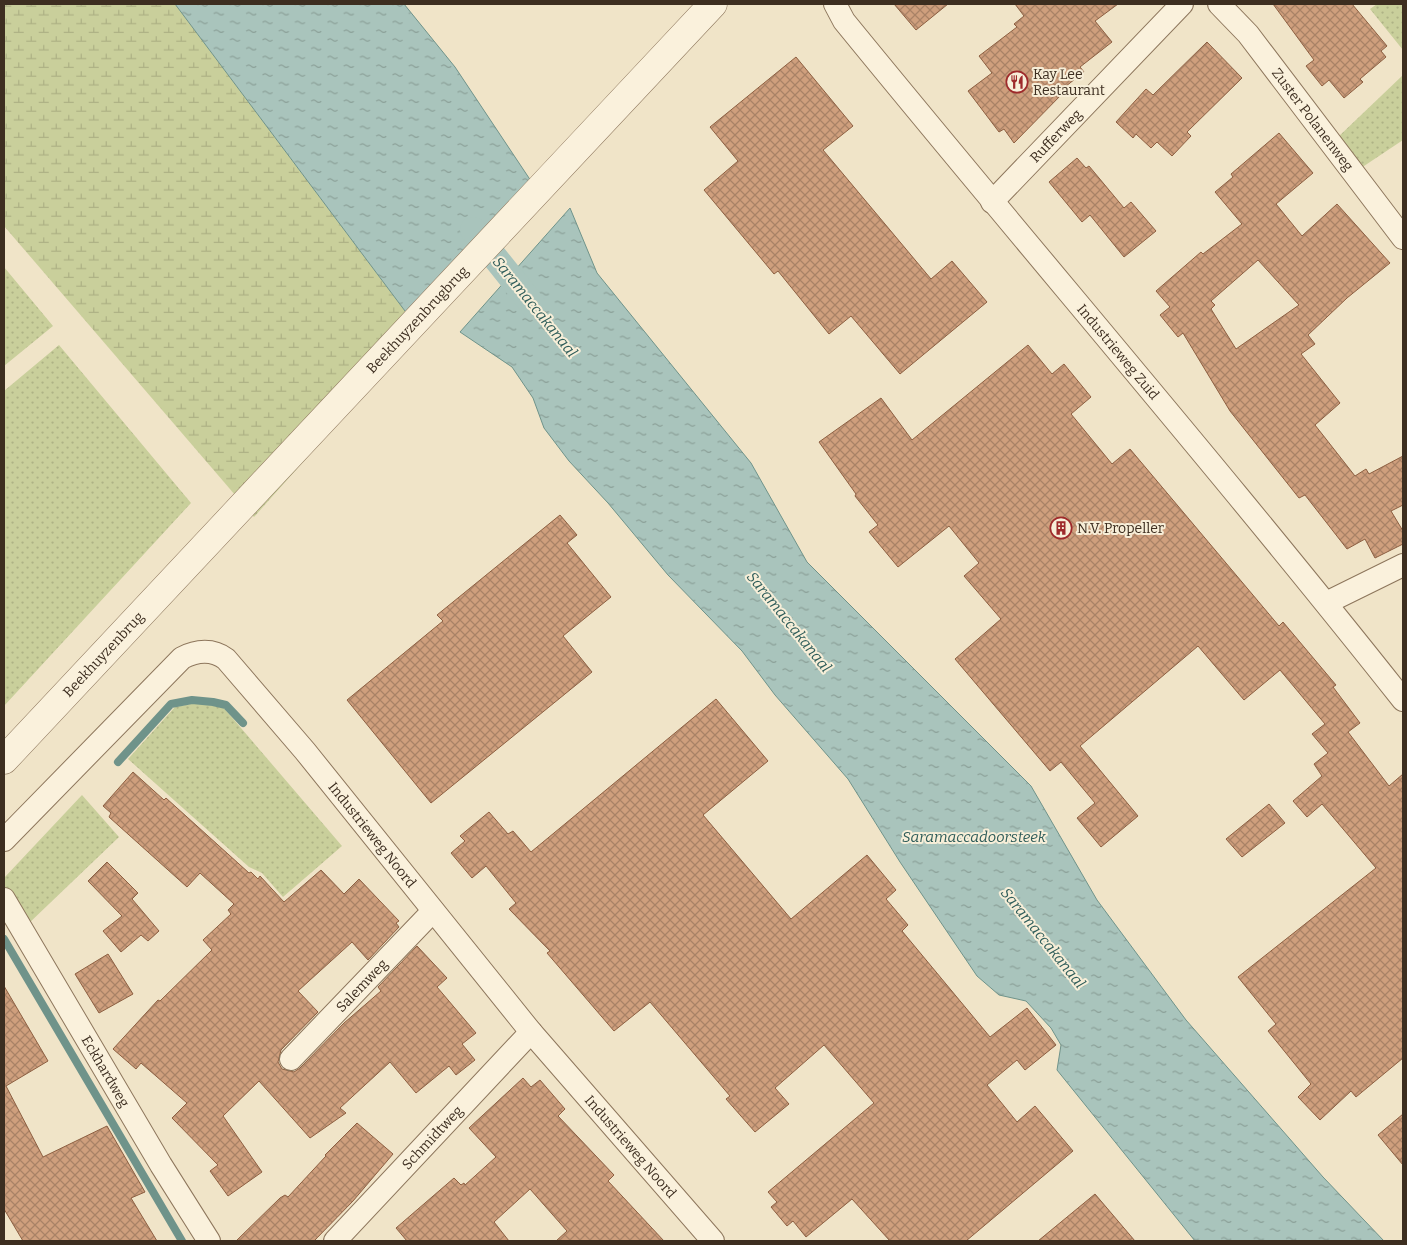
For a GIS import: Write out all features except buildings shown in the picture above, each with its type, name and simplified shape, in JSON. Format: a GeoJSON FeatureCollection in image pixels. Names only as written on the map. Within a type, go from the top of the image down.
{"type":"FeatureCollection","features":[{"type":"Feature","properties":{"kind":"street","name":"Beekhuyzenbrugbrug"},"geometry":{"type":"LineString","coordinates":[[202,548],[713,4]]}},
{"type":"Feature","properties":{"kind":"street","name":"Industrieweg Zuid"},"geometry":{"type":"LineString","coordinates":[[836,4],[844,21],[1326,603],[1403,700]]}},
{"type":"Feature","properties":{"kind":"street","name":"Rufferweg"},"geometry":{"type":"LineString","coordinates":[[992,202],[1182,4]]}},
{"type":"Feature","properties":{"kind":"street","name":"Zuster Polanenweg"},"geometry":{"type":"LineString","coordinates":[[1219,4],[1248,34],[1403,238]]}},
{"type":"Feature","properties":{"kind":"street","name":"Beekhuyzenbrug"},"geometry":{"type":"LineString","coordinates":[[4,760],[202,548]]}},
{"type":"Feature","properties":{"kind":"street"},"geometry":{"type":"LineString","coordinates":[[1326,603],[1403,565]]}},
{"type":"Feature","properties":{"kind":"street","name":"Industrieweg Noord"},"geometry":{"type":"LineString","coordinates":[[4,840],[182,658],[198,652],[219,654],[226,659],[305,752],[531,1032],[713,1241]]}},
{"type":"Feature","properties":{"kind":"street","name":"Eckhardweg"},"geometry":{"type":"LineString","coordinates":[[4,899],[161,1165],[209,1241]]}},
{"type":"Feature","properties":{"kind":"street","name":"Salemweg"},"geometry":{"type":"LineString","coordinates":[[291,1059],[433,911]]}},
{"type":"Feature","properties":{"kind":"street","name":"Schmidtweg"},"geometry":{"type":"LineString","coordinates":[[335,1241],[531,1032]]}},
{"type":"Feature","properties":{"kind":"green space"},"geometry":{"type":"Polygon","coordinates":[[[4,4],[175,4],[420,331],[254,517],[4,226],[4,4]]]}},
{"type":"Feature","properties":{"kind":"green space"},"geometry":{"type":"Polygon","coordinates":[[[1377,4],[1403,4],[1403,50],[1370,9],[1377,4]]]}},
{"type":"Feature","properties":{"kind":"green space"},"geometry":{"type":"Polygon","coordinates":[[[1403,75],[1403,140],[1358,170],[1336,139],[1403,75]]]}},
{"type":"Feature","properties":{"kind":"green space"},"geometry":{"type":"Polygon","coordinates":[[[4,267],[53,326],[4,366],[4,267]]]}},
{"type":"Feature","properties":{"kind":"green space"},"geometry":{"type":"Polygon","coordinates":[[[59,345],[191,503],[4,706],[4,391],[59,345]]]}},
{"type":"Feature","properties":{"kind":"green space"},"geometry":{"type":"Polygon","coordinates":[[[196,703],[223,707],[342,846],[283,897],[262,873],[249,867],[128,759],[175,707],[196,703]]]}},
{"type":"Feature","properties":{"kind":"green space"},"geometry":{"type":"Polygon","coordinates":[[[82,795],[119,837],[26,926],[4,888],[4,878],[82,795]]]}},
{"type":"Feature","properties":{"kind":"water"},"geometry":{"type":"Polygon","coordinates":[[[175,4],[404,4],[455,67],[531,181],[420,331],[175,4]]]}},
{"type":"Feature","properties":{"kind":"water","name":"Saramaccadoorsteek"},"geometry":{"type":"Polygon","coordinates":[[[570,208],[597,273],[751,463],[807,562],[1031,786],[1097,900],[1186,1020],[1323,1177],[1384,1241],[1195,1241],[1057,1070],[1061,1045],[1051,1028],[1026,1001],[999,995],[977,976],[900,862],[848,779],[775,695],[742,651],[668,575],[608,503],[569,461],[544,428],[533,398],[512,367],[460,332],[570,208]]]}},
{"type":"Feature","properties":{"kind":"waterway","name":"Saramaccakanaal"},"geometry":{"type":"LineString","coordinates":[[473,230],[533,305]]}},
{"type":"Feature","properties":{"kind":"waterway"},"geometry":{"type":"LineString","coordinates":[[118,762],[171,704],[192,700],[226,705],[243,723]]}},
{"type":"Feature","properties":{"kind":"waterway"},"geometry":{"type":"LineString","coordinates":[[4,939],[182,1241]]}},
{"type":"Feature","properties":{"kind":"place","name":"Kay Lee Restaurant"},"geometry":{"type":"Point","coordinates":[1017,82]}},
{"type":"Feature","properties":{"kind":"place","name":"N.V. Propeller"},"geometry":{"type":"Point","coordinates":[1061,528]}}]}
